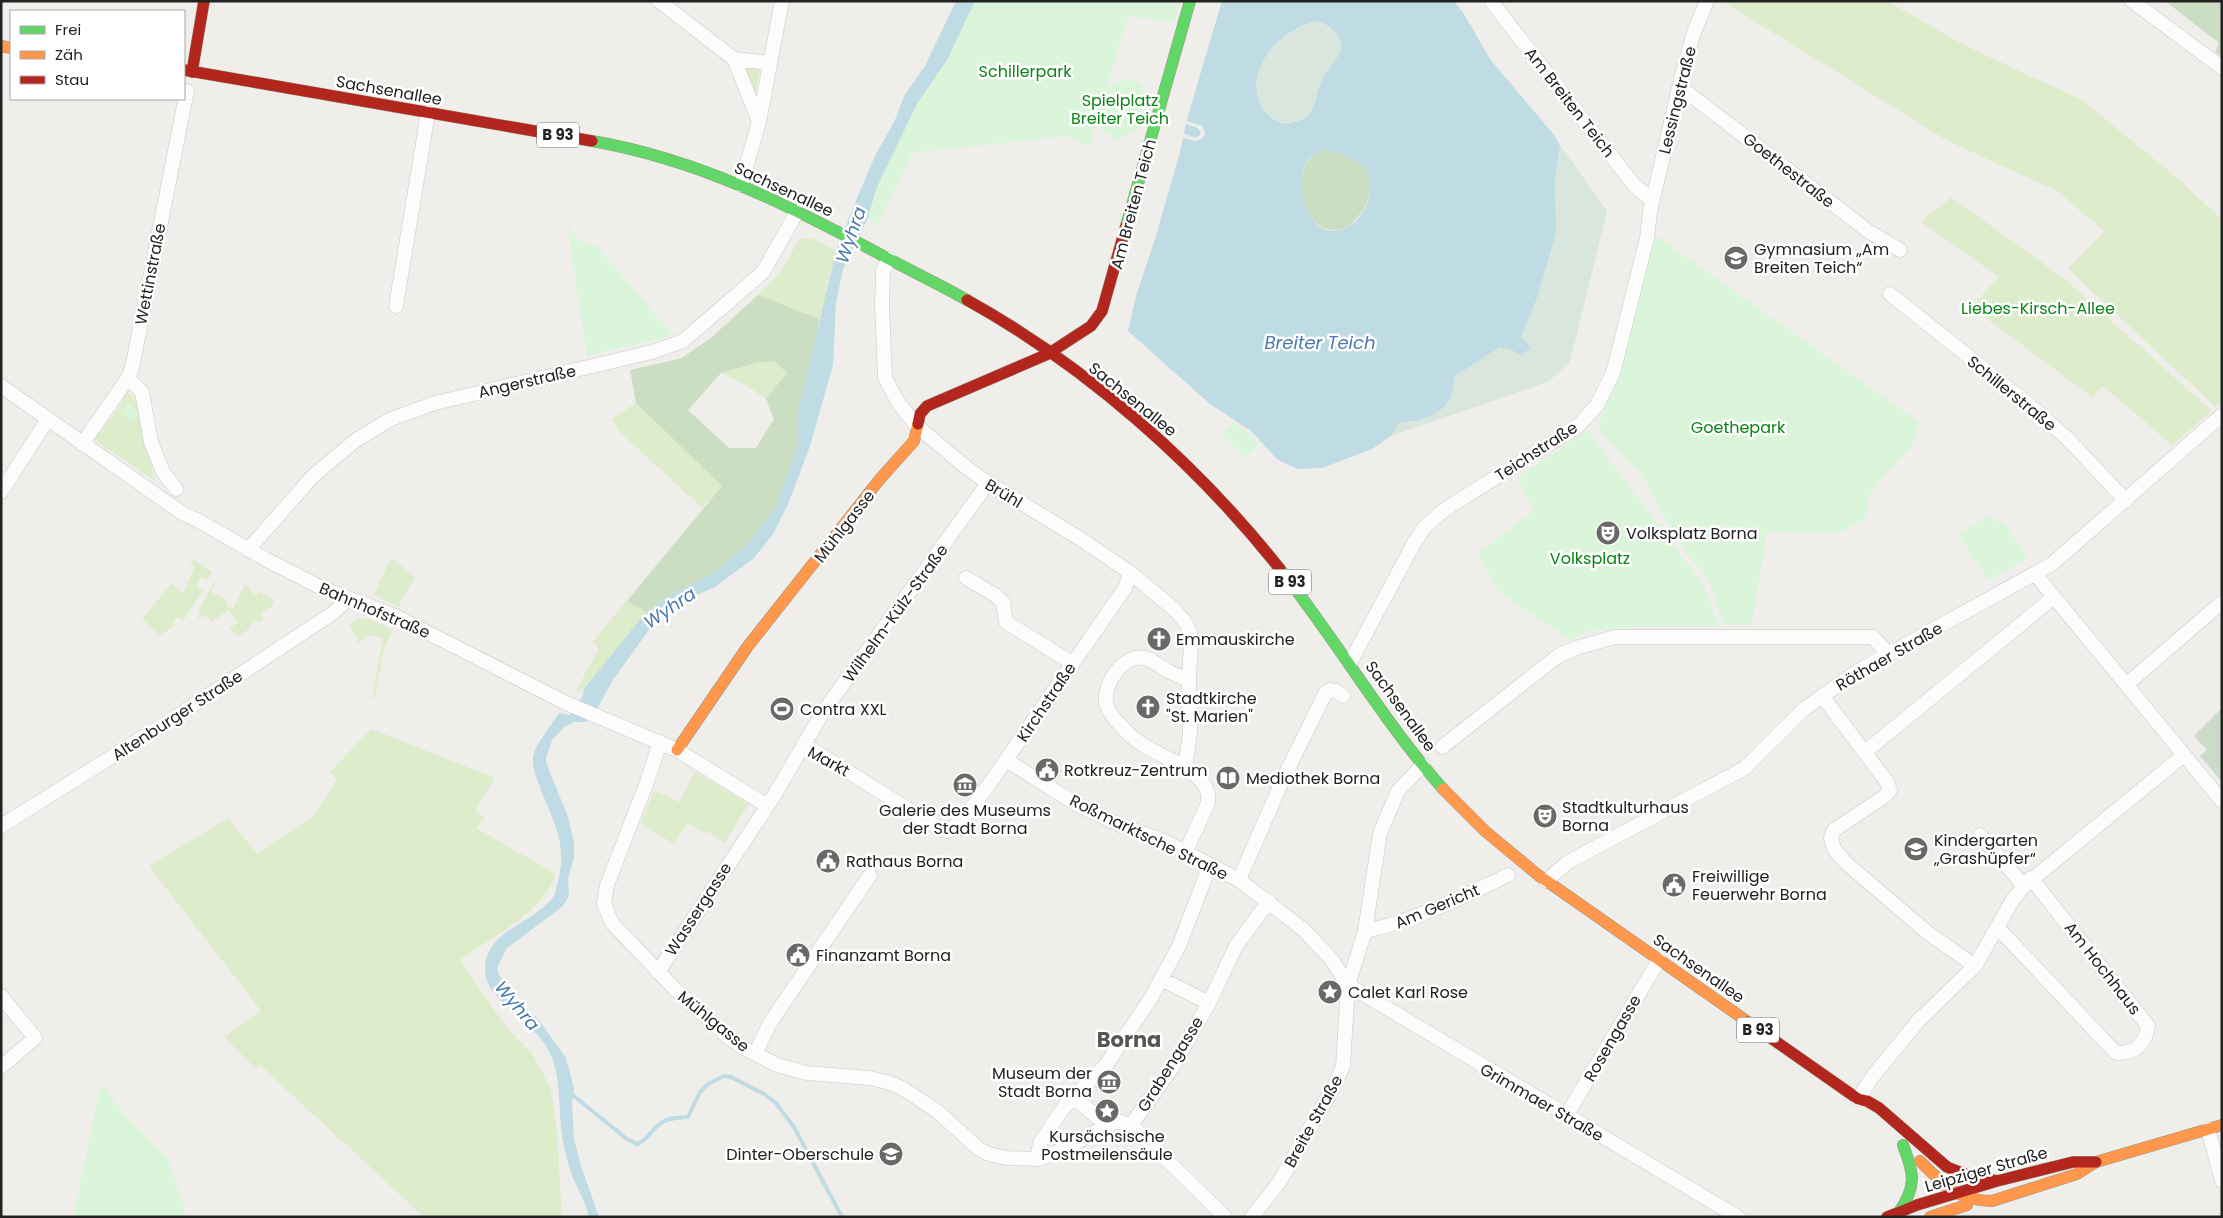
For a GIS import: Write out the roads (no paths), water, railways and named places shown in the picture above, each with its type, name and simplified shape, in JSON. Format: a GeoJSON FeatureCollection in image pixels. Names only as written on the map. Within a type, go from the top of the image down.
{"type":"FeatureCollection","features":[{"type":"Feature","properties":{"kind":"main road"},"geometry":{"type":"LineString","coordinates":[[188,71],[204,1]]}},
{"type":"Feature","properties":{"kind":"main road","name":"Am Breiten Teich"},"geometry":{"type":"LineString","coordinates":[[1048,354],[1075,338],[1090,326],[1102,311],[1190,1]]}},
{"type":"Feature","properties":{"kind":"main road","name":"Sachsenallee"},"geometry":{"type":"LineString","coordinates":[[188,71],[622,146],[686,164],[741,185],[821,223],[982,308],[1048,354],[1138,423],[1185,463],[1226,504],[1278,566],[1423,765],[1455,802],[1491,837],[1546,881],[1858,1099],[1867,1101],[1879,1108],[1947,1167],[1970,1176],[1997,1181]]}},
{"type":"Feature","properties":{"kind":"main road","name":"Mühlgasse"},"geometry":{"type":"LineString","coordinates":[[677,750],[748,646],[880,479],[914,441],[920,414],[928,406],[1048,354]]}},
{"type":"Feature","properties":{"kind":"main road","name":"Sachsenallee"},"geometry":{"type":"LineString","coordinates":[[1858,1099],[1863,1110],[1869,1115]]}},
{"type":"Feature","properties":{"kind":"main road","name":"Leipziger Straße"},"geometry":{"type":"LineString","coordinates":[[1930,1217],[1978,1202],[2002,1199],[2077,1174],[2096,1162],[2222,1125]]}},
{"type":"Feature","properties":{"kind":"main road","name":"B 93"},"geometry":{"type":"LineString","coordinates":[[1887,1131],[1952,1194],[1978,1202]]}},
{"type":"Feature","properties":{"kind":"main road"},"geometry":{"type":"LineString","coordinates":[[1899,1212],[1910,1197],[1914,1179],[1903,1145]]}},
{"type":"Feature","properties":{"kind":"main road","name":"B 93"},"geometry":{"type":"LineString","coordinates":[[1939,1161],[1947,1173],[1952,1194]]}},
{"type":"Feature","properties":{"kind":"main road","name":"Leipziger Straße"},"geometry":{"type":"LineString","coordinates":[[1887,1217],[1952,1194],[1997,1181],[2073,1162],[2096,1162]]}},
{"type":"Feature","properties":{"kind":"main road"},"geometry":{"type":"LineString","coordinates":[[1945,1212],[1952,1194]]}},
{"type":"Feature","properties":{"kind":"street"},"geometry":{"type":"LineString","coordinates":[[660,1],[734,59],[759,122]]}},
{"type":"Feature","properties":{"kind":"street"},"geometry":{"type":"LineString","coordinates":[[741,185],[759,122],[782,1]]}},
{"type":"Feature","properties":{"kind":"street","name":"Am Breiten Teich"},"geometry":{"type":"LineString","coordinates":[[1491,1],[1634,185],[1652,200]]}},
{"type":"Feature","properties":{"kind":"street","name":"Lessingstraße"},"geometry":{"type":"LineString","coordinates":[[1652,200],[1694,32],[1707,1]]}},
{"type":"Feature","properties":{"kind":"street"},"geometry":{"type":"LineString","coordinates":[[2132,1],[2222,68]]}},
{"type":"Feature","properties":{"kind":"street"},"geometry":{"type":"LineString","coordinates":[[734,59],[770,63]]}},
{"type":"Feature","properties":{"kind":"street","name":"Goethestraße"},"geometry":{"type":"LineString","coordinates":[[1680,87],[1868,231],[1900,250]]}},
{"type":"Feature","properties":{"kind":"street","name":"Wettinstraße"},"geometry":{"type":"LineString","coordinates":[[82,444],[128,378],[135,358],[140,324],[187,91]]}},
{"type":"Feature","properties":{"kind":"street"},"geometry":{"type":"LineString","coordinates":[[396,306],[428,113]]}},
{"type":"Feature","properties":{"kind":"street","name":"Teichstraße"},"geometry":{"type":"LineString","coordinates":[[1350,663],[1414,542],[1424,528],[1444,510],[1576,427],[1597,405],[1613,373],[1647,238],[1652,200]]}},
{"type":"Feature","properties":{"kind":"street","name":"Angerstraße"},"geometry":{"type":"LineString","coordinates":[[248,550],[313,476],[356,440],[391,419],[435,403],[652,352],[683,341],[763,272],[797,212]]}},
{"type":"Feature","properties":{"kind":"street","name":"Brühl"},"geometry":{"type":"LineString","coordinates":[[889,259],[883,271],[882,305],[886,378],[893,395],[917,426],[988,483],[1079,538],[1128,571],[1152,589],[1185,622],[1190,633],[1191,644],[1189,680],[1190,734],[1185,767]]}},
{"type":"Feature","properties":{"kind":"street","name":"Schillerstraße"},"geometry":{"type":"LineString","coordinates":[[1890,294],[2034,409],[2068,439],[2126,501]]}},
{"type":"Feature","properties":{"kind":"street"},"geometry":{"type":"LineString","coordinates":[[128,378],[142,392],[151,442],[163,472],[176,489]]}},
{"type":"Feature","properties":{"kind":"street","name":"Bahnhofstraße"},"geometry":{"type":"LineString","coordinates":[[1,386],[182,513],[248,550],[322,588],[393,615],[566,703],[677,750],[766,805]]}},
{"type":"Feature","properties":{"kind":"street","name":"Röthaer Straße"},"geometry":{"type":"LineString","coordinates":[[1546,881],[1568,862],[1745,768],[1804,709],[1858,671],[2052,564],[2222,415]]}},
{"type":"Feature","properties":{"kind":"street"},"geometry":{"type":"LineString","coordinates":[[1,492],[48,418]]}},
{"type":"Feature","properties":{"kind":"street","name":"Wilhelm-Külz-Straße"},"geometry":{"type":"LineString","coordinates":[[805,745],[808,735],[823,712],[988,483]]}},
{"type":"Feature","properties":{"kind":"street","name":"Kirchstraße"},"geometry":{"type":"LineString","coordinates":[[955,826],[978,800],[1072,663],[1095,633],[1126,588],[1130,574]]}},
{"type":"Feature","properties":{"kind":"street"},"geometry":{"type":"LineString","coordinates":[[2036,574],[2222,801]]}},
{"type":"Feature","properties":{"kind":"street"},"geometry":{"type":"LineString","coordinates":[[966,578],[995,595],[1003,602],[1006,622],[1072,663]]}},
{"type":"Feature","properties":{"kind":"street","name":"Altenburger Straße"},"geometry":{"type":"LineString","coordinates":[[1,826],[137,741],[326,618],[349,598]]}},
{"type":"Feature","properties":{"kind":"street"},"geometry":{"type":"LineString","coordinates":[[1865,752],[2054,598]]}},
{"type":"Feature","properties":{"kind":"street"},"geometry":{"type":"LineString","coordinates":[[2126,684],[2221,603]]}},
{"type":"Feature","properties":{"kind":"street"},"geometry":{"type":"LineString","coordinates":[[1442,747],[1558,656],[1576,648],[1615,637],[1873,637],[1888,654]]}},
{"type":"Feature","properties":{"kind":"street"},"geometry":{"type":"LineString","coordinates":[[1186,851],[1208,803],[1207,788],[1201,779],[1185,767],[1150,749],[1124,730],[1106,704],[1106,692],[1110,680],[1119,669],[1126,662],[1136,658],[1150,660],[1169,672],[1189,680]]}},
{"type":"Feature","properties":{"kind":"street"},"geometry":{"type":"LineString","coordinates":[[1238,880],[1284,777],[1326,692],[1330,690],[1336,691],[1343,696]]}},
{"type":"Feature","properties":{"kind":"street"},"geometry":{"type":"LineString","coordinates":[[1822,696],[1887,782],[1890,790],[1885,796],[1834,830],[1831,838],[1834,849],[1846,863],[1928,933],[1975,966]]}},
{"type":"Feature","properties":{"kind":"street","name":"Mühlgasse"},"geometry":{"type":"LineString","coordinates":[[660,742],[648,782],[607,885],[604,904],[612,923],[674,988],[728,1037],[755,1054],[777,1065],[806,1073],[869,1078],[887,1082],[920,1098],[979,1149],[989,1154],[1007,1158],[1038,1159]]}},
{"type":"Feature","properties":{"kind":"street","name":"Markt"},"geometry":{"type":"LineString","coordinates":[[738,847],[805,745],[942,830],[948,831],[955,826]]}},
{"type":"Feature","properties":{"kind":"street"},"geometry":{"type":"LineString","coordinates":[[1858,1099],[1873,1076],[1919,1020],[1975,966],[1996,927],[2028,882],[2184,755]]}},
{"type":"Feature","properties":{"kind":"street","name":"Roßmarktsche Straße"},"geometry":{"type":"LineString","coordinates":[[1006,760],[1076,804],[1120,825],[1186,851],[1238,880],[1304,930],[1332,960],[1348,985]]}},
{"type":"Feature","properties":{"kind":"street","name":"Breite Straße"},"geometry":{"type":"LineString","coordinates":[[1254,1214],[1280,1181],[1334,1086],[1343,1066],[1348,985],[1365,931],[1380,832],[1398,791],[1423,765]]}},
{"type":"Feature","properties":{"kind":"street","name":"Am Hochhaus"},"geometry":{"type":"LineString","coordinates":[[1980,835],[2028,882],[2148,1026],[2144,1041],[2132,1051],[2116,1053],[1996,927]]}},
{"type":"Feature","properties":{"kind":"street","name":"Wassergasse"},"geometry":{"type":"LineString","coordinates":[[658,972],[738,847]]}},
{"type":"Feature","properties":{"kind":"street"},"geometry":{"type":"LineString","coordinates":[[1210,864],[1184,935],[1161,979],[1106,1065],[1064,1107],[1040,1143],[1038,1159],[1055,1153],[1117,1121],[1131,1125],[1225,1217]]}},
{"type":"Feature","properties":{"kind":"street"},"geometry":{"type":"LineString","coordinates":[[755,1054],[770,1023],[870,875]]}},
{"type":"Feature","properties":{"kind":"street","name":"Am Gericht"},"geometry":{"type":"LineString","coordinates":[[1365,931],[1383,928],[1422,914],[1508,875]]}},
{"type":"Feature","properties":{"kind":"street","name":"Grabengasse"},"geometry":{"type":"LineString","coordinates":[[1131,1125],[1172,1068],[1209,1003],[1236,946],[1269,902]]}},
{"type":"Feature","properties":{"kind":"street","name":"Rosengasse"},"geometry":{"type":"LineString","coordinates":[[1566,1116],[1659,960]]}},
{"type":"Feature","properties":{"kind":"street","name":"Grabengasse"},"geometry":{"type":"LineString","coordinates":[[1161,979],[1209,1003]]}},
{"type":"Feature","properties":{"kind":"street","name":"Grimmaer Straße"},"geometry":{"type":"LineString","coordinates":[[1348,985],[1738,1217]]}},
{"type":"Feature","properties":{"kind":"street"},"geometry":{"type":"LineString","coordinates":[[1,996],[36,1038],[1,1067]]}},
{"type":"Feature","properties":{"kind":"street"},"geometry":{"type":"LineString","coordinates":[[1074,1098],[1107,1125]]}},
{"type":"Feature","properties":{"kind":"street"},"geometry":{"type":"LineString","coordinates":[[2208,1129],[2222,1181]]}},
{"type":"Feature","properties":{"kind":"street"},"geometry":{"type":"LineString","coordinates":[[1254,1214],[1270,1217]]}},
{"type":"Feature","properties":{"kind":"water","name":"Wyhra"},"geometry":{"type":"Polygon","coordinates":[[[956,1],[975,1],[947,60],[917,104],[876,189],[868,218],[843,269],[836,303],[833,365],[810,446],[788,504],[773,534],[754,558],[715,587],[684,601],[651,627],[613,680],[594,714],[586,722],[574,722],[564,727],[552,740],[546,758],[547,765],[568,817],[574,842],[574,858],[568,878],[569,896],[563,906],[507,948],[497,968],[499,975],[514,997],[539,1020],[566,1058],[574,1088],[572,1104],[574,1139],[581,1166],[599,1217],[589,1217],[566,1154],[557,1080],[551,1055],[538,1036],[495,994],[486,978],[486,963],[490,950],[497,940],[552,899],[561,867],[558,833],[535,773],[534,753],[559,713],[570,715],[583,695],[584,689],[646,612],[671,594],[714,573],[751,540],[776,506],[797,448],[798,413],[836,251],[876,154],[895,120],[904,96],[925,66],[956,1]]]}},
{"type":"Feature","properties":{"kind":"water","name":"Breiter Teich"},"geometry":{"type":"Polygon","coordinates":[[[1222,1],[1454,1],[1464,14],[1490,59],[1554,135],[1560,145],[1555,182],[1556,233],[1537,298],[1521,337],[1531,347],[1521,356],[1512,350],[1500,347],[1455,376],[1451,396],[1447,403],[1436,413],[1422,419],[1399,423],[1391,436],[1372,449],[1322,468],[1298,469],[1278,460],[1251,431],[1210,404],[1128,331],[1136,296],[1155,239],[1180,152],[1187,119],[1222,1]],[[1313,21],[1300,26],[1277,43],[1267,54],[1260,66],[1257,93],[1262,107],[1276,121],[1282,123],[1294,122],[1308,116],[1312,111],[1323,78],[1339,54],[1341,42],[1339,36],[1324,24],[1313,21]],[[1327,150],[1313,155],[1304,168],[1302,184],[1304,201],[1311,217],[1321,228],[1335,231],[1352,224],[1362,213],[1369,199],[1370,183],[1369,176],[1362,165],[1353,159],[1327,150]]]}},
{"type":"Feature","properties":{"kind":"waterway"},"geometry":{"type":"LineString","coordinates":[[570,1093],[627,1139],[637,1144],[664,1121],[688,1117],[700,1092],[708,1084],[724,1076],[731,1077],[764,1094],[775,1102],[794,1127],[842,1217]]}},
{"type":"Feature","properties":{"kind":"place","name":"Gymnasium „Am Breiten Teich“"},"geometry":{"type":"Point","coordinates":[1736,258]}},
{"type":"Feature","properties":{"kind":"place","name":"Volksplatz Borna"},"geometry":{"type":"Point","coordinates":[1608,533]}},
{"type":"Feature","properties":{"kind":"place","name":"Emmauskirche"},"geometry":{"type":"Point","coordinates":[1159,639]}},
{"type":"Feature","properties":{"kind":"place","name":"Stadtkirche \"St. Marien\""},"geometry":{"type":"Point","coordinates":[1148,707]}},
{"type":"Feature","properties":{"kind":"place","name":"Contra XXL"},"geometry":{"type":"Point","coordinates":[782,709]}},
{"type":"Feature","properties":{"kind":"place","name":"Rotkreuz-Zentrum"},"geometry":{"type":"Point","coordinates":[1047,770]}},
{"type":"Feature","properties":{"kind":"place","name":"Mediothek Borna"},"geometry":{"type":"Point","coordinates":[1228,778]}},
{"type":"Feature","properties":{"kind":"place","name":"Galerie des Museums der Stadt Borna"},"geometry":{"type":"Point","coordinates":[965,785]}},
{"type":"Feature","properties":{"kind":"place","name":"Stadtkulturhaus Borna"},"geometry":{"type":"Point","coordinates":[1545,816]}},
{"type":"Feature","properties":{"kind":"place","name":"Kindergarten „Grashüpfer“"},"geometry":{"type":"Point","coordinates":[1916,849]}},
{"type":"Feature","properties":{"kind":"place","name":"Rathaus Borna"},"geometry":{"type":"Point","coordinates":[828,861]}},
{"type":"Feature","properties":{"kind":"place","name":"Freiwillige Feuerwehr Borna"},"geometry":{"type":"Point","coordinates":[1674,885]}},
{"type":"Feature","properties":{"kind":"place","name":"Finanzamt Borna"},"geometry":{"type":"Point","coordinates":[798,955]}},
{"type":"Feature","properties":{"kind":"place","name":"Calet Karl Rose"},"geometry":{"type":"Point","coordinates":[1330,992]}},
{"type":"Feature","properties":{"kind":"place","name":"Museum der Stadt Borna"},"geometry":{"type":"Point","coordinates":[1109,1082]}},
{"type":"Feature","properties":{"kind":"place","name":"Kursächsische Postmeilensäule"},"geometry":{"type":"Point","coordinates":[1107,1111]}},
{"type":"Feature","properties":{"kind":"place","name":"Dinter-Oberschule"},"geometry":{"type":"Point","coordinates":[891,1154]}},
{"type":"Feature","properties":{"kind":"district","name":"Borna"},"geometry":{"type":"Point","coordinates":[1129,1040]}},
{"type":"Feature","properties":{"kind":"park label","name":"Schillerpark"},"geometry":{"type":"Point","coordinates":[1025,71]}},
{"type":"Feature","properties":{"kind":"park label","name":"Spielplatz Breiter Teich"},"geometry":{"type":"Point","coordinates":[1120,109]}},
{"type":"Feature","properties":{"kind":"park label","name":"Liebes-Kirsch-Allee"},"geometry":{"type":"Point","coordinates":[2038,308]}},
{"type":"Feature","properties":{"kind":"park label","name":"Goethepark"},"geometry":{"type":"Point","coordinates":[1738,427]}},
{"type":"Feature","properties":{"kind":"park label","name":"Volksplatz"},"geometry":{"type":"Point","coordinates":[1590,558]}}]}
